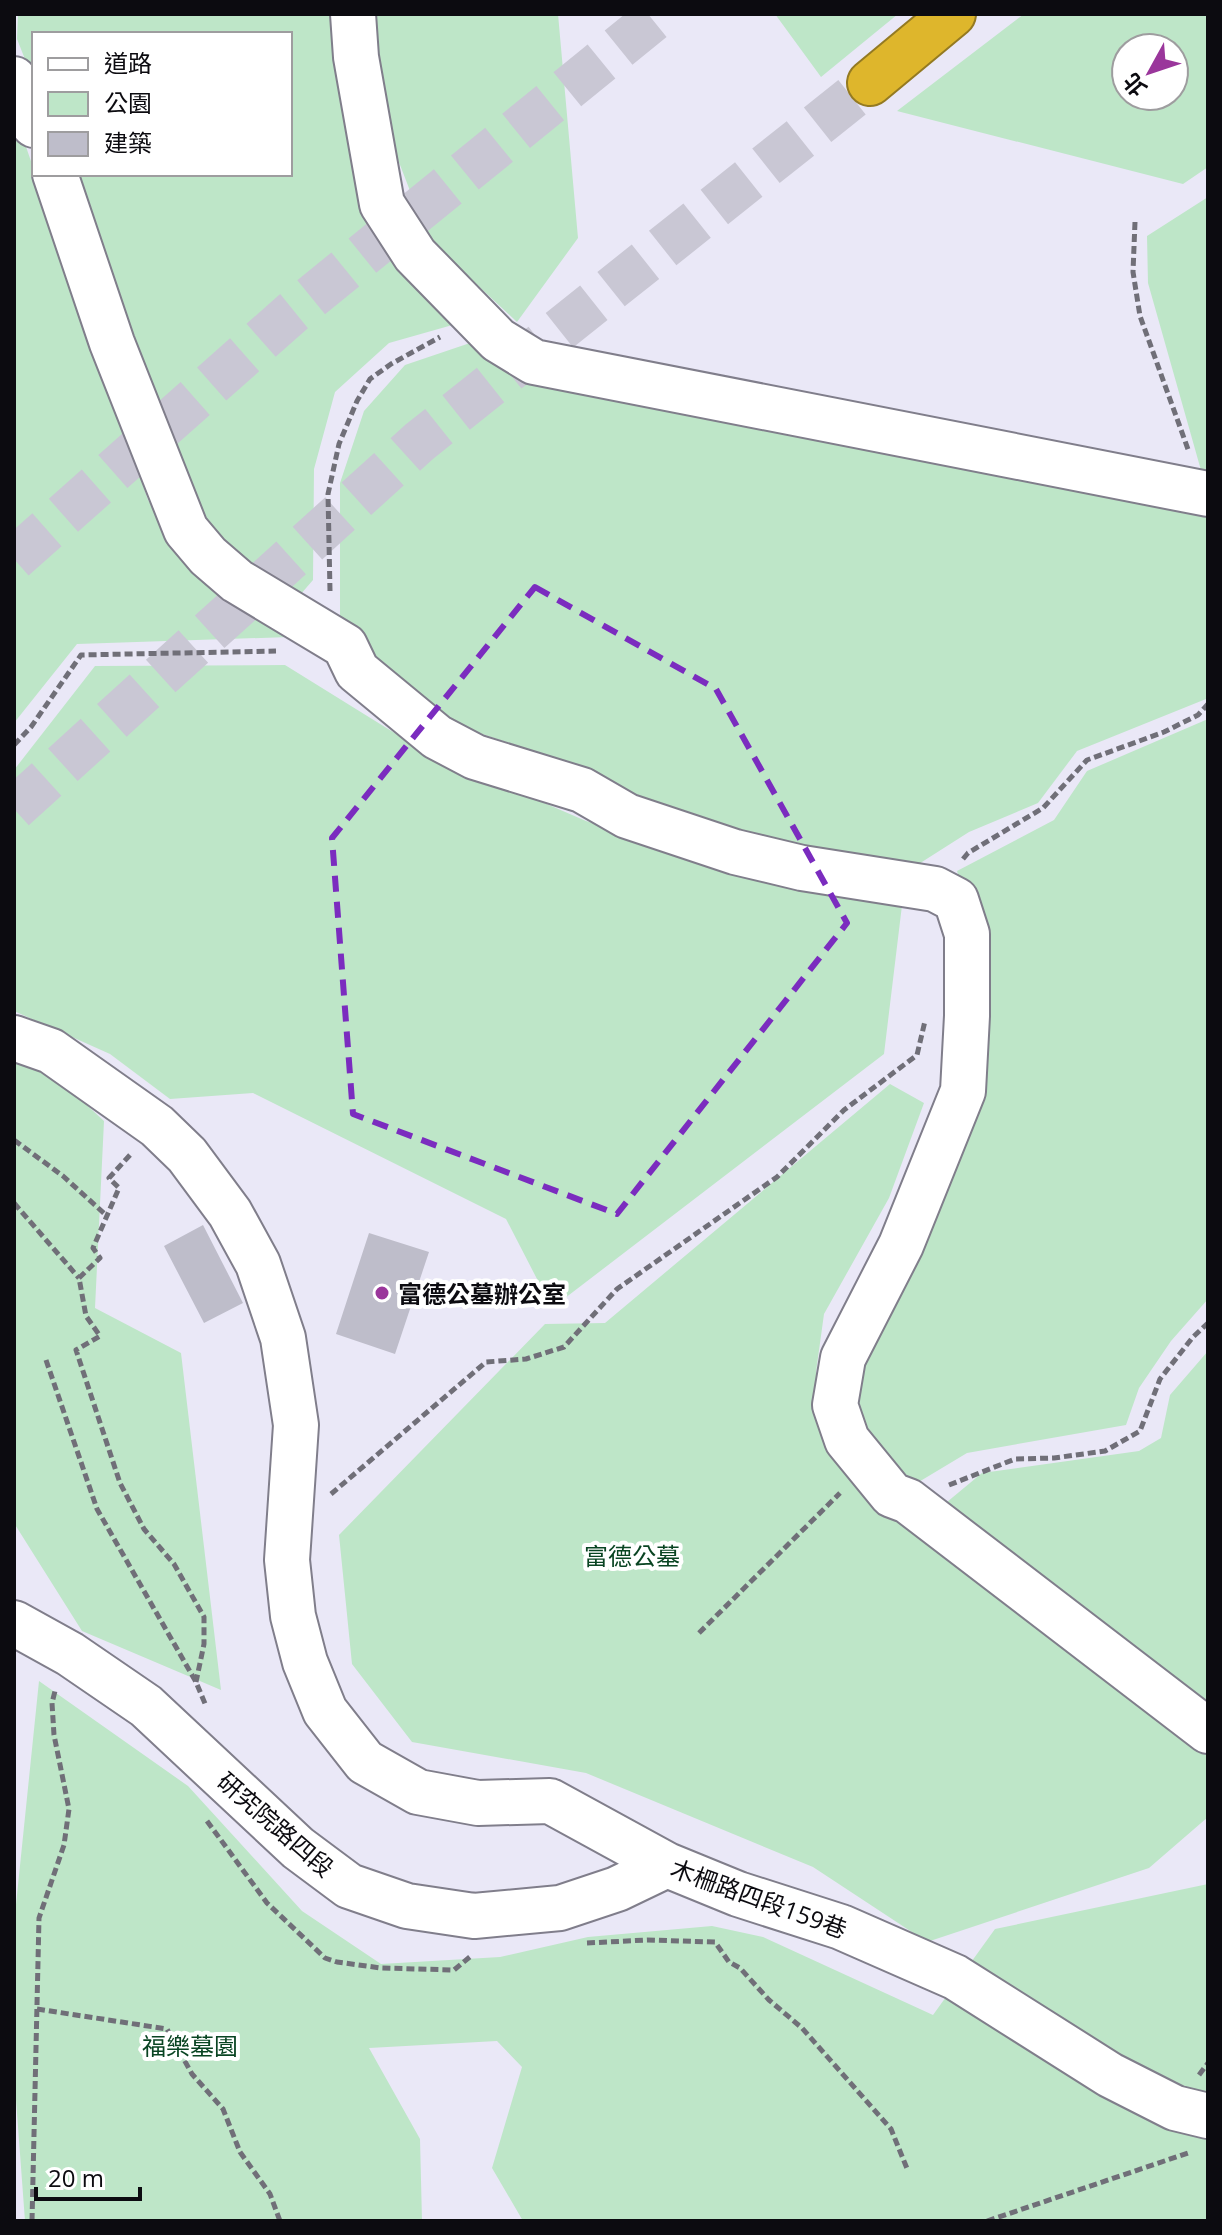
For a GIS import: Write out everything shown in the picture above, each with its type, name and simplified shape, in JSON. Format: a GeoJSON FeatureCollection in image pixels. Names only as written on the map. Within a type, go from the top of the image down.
{"type":"FeatureCollection","features":[{"type":"Feature","properties":{"kind":"highway"},"geometry":{"type":"LineString","coordinates":[[870,83],[953,14]]}},
{"type":"Feature","properties":{"kind":"street"},"geometry":{"type":"LineString","coordinates":[[353,14],[356,57],[382,204],[415,255],[498,340],[534,362],[1206,493]]}},
{"type":"Feature","properties":{"kind":"street"},"geometry":{"type":"LineString","coordinates":[[14,79],[32,120]]}},
{"type":"Feature","properties":{"kind":"street"},"geometry":{"type":"LineString","coordinates":[[56,176],[112,343],[186,530],[208,556],[237,581],[345,646],[357,671],[437,737],[475,757],[582,790],[627,816],[735,852],[802,868],[935,889],[956,900],[967,934],[963,1091],[901,1245],[843,1358],[835,1405],[847,1440],[900,1498],[1208,1731]]}},
{"type":"Feature","properties":{"kind":"street","name":"木柵路四段159巷"},"geometry":{"type":"LineString","coordinates":[[14,1038],[51,1051],[172,1140],[230,1213],[258,1264],[283,1338],[296,1425],[287,1560],[293,1616],[305,1662],[325,1711],[365,1762],[418,1792],[478,1803],[550,1801],[667,1865],[738,1894],[841,1927],[955,1977],[1110,2075],[1175,2108],[1201,2134]]}},
{"type":"Feature","properties":{"kind":"street","name":"研究院路四段"},"geometry":{"type":"LineString","coordinates":[[14,1623],[70,1654],[146,1706],[298,1848],[349,1886],[407,1906],[474,1916],[560,1908],[617,1889],[667,1865]]}},
{"type":"Feature","properties":{"kind":"path"},"geometry":{"type":"LineString","coordinates":[[1135,222],[1133,272],[1140,316],[1206,493]]}},
{"type":"Feature","properties":{"kind":"path"},"geometry":{"type":"LineString","coordinates":[[331,637],[328,494],[339,444],[357,401],[370,379],[391,364],[475,317]]}},
{"type":"Feature","properties":{"kind":"path"},"geometry":{"type":"LineString","coordinates":[[14,745],[31,727],[81,655],[275,651],[289,654]]}},
{"type":"Feature","properties":{"kind":"path"},"geometry":{"type":"LineString","coordinates":[[935,889],[968,853],[1043,808],[1087,760],[1164,732],[1198,715],[1208,704]]}},
{"type":"Feature","properties":{"kind":"path"},"geometry":{"type":"LineString","coordinates":[[291,1528],[486,1362],[526,1359],[564,1347],[617,1289],[777,1177],[844,1110],[917,1055],[927,1012]]}},
{"type":"Feature","properties":{"kind":"path"},"geometry":{"type":"LineString","coordinates":[[14,1140],[63,1176],[107,1216]]}},
{"type":"Feature","properties":{"kind":"path"},"geometry":{"type":"LineString","coordinates":[[79,1278],[100,1258],[93,1248],[119,1188],[109,1178],[172,1140]]}},
{"type":"Feature","properties":{"kind":"path"},"geometry":{"type":"LineString","coordinates":[[14,1203],[79,1278],[86,1316],[100,1336],[76,1350],[120,1483],[144,1529],[174,1564],[204,1617],[204,1644],[196,1682]]}},
{"type":"Feature","properties":{"kind":"path"},"geometry":{"type":"LineString","coordinates":[[699,1633],[851,1482],[880,1505],[1015,1459],[1054,1458],[1105,1451],[1140,1431],[1160,1379],[1208,1323]]}},
{"type":"Feature","properties":{"kind":"path"},"geometry":{"type":"LineString","coordinates":[[46,1360],[97,1509],[196,1682],[209,1714]]}},
{"type":"Feature","properties":{"kind":"path"},"geometry":{"type":"LineString","coordinates":[[32,2221],[39,1918],[64,1845],[69,1809],[54,1735],[52,1703],[58,1675],[70,1654]]}},
{"type":"Feature","properties":{"kind":"path"},"geometry":{"type":"LineString","coordinates":[[37,2009],[167,2029],[192,2074],[223,2109],[240,2152],[270,2194],[280,2221]]}},
{"type":"Feature","properties":{"kind":"path"},"geometry":{"type":"LineString","coordinates":[[987,2221],[1201,2134]]}},
{"type":"Feature","properties":{"kind":"highlighted area"},"geometry":{"type":"Polygon","coordinates":[[[535,587],[716,689],[847,923],[617,1214],[353,1114],[332,838],[535,587]]]}},
{"type":"Feature","properties":{"kind":"green space"},"geometry":{"type":"Polygon","coordinates":[[[18,14],[336,14],[355,168],[456,324],[389,343],[335,392],[314,469],[313,580],[300,595],[222,548],[176,460],[72,176],[292,176],[292,32],[32,32],[32,77],[17,39],[18,14]]]}},
{"type":"Feature","properties":{"kind":"green space"},"geometry":{"type":"Polygon","coordinates":[[[375,14],[558,14],[578,238],[517,322],[429,240],[385,126],[375,14]]]}},
{"type":"Feature","properties":{"kind":"green space"},"geometry":{"type":"Polygon","coordinates":[[[775,14],[898,14],[821,77],[775,14]]]}},
{"type":"Feature","properties":{"kind":"green space"},"geometry":{"type":"Polygon","coordinates":[[[1024,14],[1208,14],[1208,167],[1183,184],[897,111],[1024,14]]]}},
{"type":"Feature","properties":{"kind":"green space"},"geometry":{"type":"Polygon","coordinates":[[[14,112],[32,164],[32,176],[36,176],[148,500],[196,574],[289,637],[77,644],[14,723],[14,112]]]}},
{"type":"Feature","properties":{"kind":"green space"},"geometry":{"type":"Polygon","coordinates":[[[1208,197],[1208,495],[1148,283],[1147,236],[1208,197]]]}},
{"type":"Feature","properties":{"kind":"green space"},"geometry":{"type":"Polygon","coordinates":[[[470,343],[521,372],[1208,512],[1208,695],[1206,699],[1077,751],[1038,803],[969,832],[914,867],[734,837],[626,796],[558,759],[440,720],[340,622],[340,483],[364,411],[405,365],[470,343]]]}},
{"type":"Feature","properties":{"kind":"green space"},"geometry":{"type":"Polygon","coordinates":[[[285,665],[422,750],[586,821],[747,870],[903,897],[884,1054],[552,1308],[506,1219],[253,1093],[170,1099],[110,1054],[14,1011],[14,770],[95,666],[285,665]]]}},
{"type":"Feature","properties":{"kind":"green space"},"geometry":{"type":"Polygon","coordinates":[[[1208,719],[1208,1299],[1171,1341],[1139,1388],[1126,1425],[967,1453],[912,1486],[870,1454],[854,1403],[861,1349],[964,1121],[975,929],[957,871],[1054,820],[1087,771],[1208,719]]]}},
{"type":"Feature","properties":{"kind":"green space"},"geometry":{"type":"Polygon","coordinates":[[[14,1060],[62,1082],[104,1121],[95,1308],[181,1353],[221,1690],[82,1631],[14,1523],[14,1060]]]}},
{"type":"Feature","properties":{"kind":"green space","name":"富德公墓"},"geometry":{"type":"Polygon","coordinates":[[[890,1084],[924,1103],[889,1198],[824,1314],[816,1372],[834,1456],[876,1500],[1208,1755],[1208,1817],[1149,1868],[927,1942],[813,1867],[586,1773],[412,1742],[352,1664],[339,1535],[545,1324],[605,1323],[890,1084]]]}},
{"type":"Feature","properties":{"kind":"green space"},"geometry":{"type":"Polygon","coordinates":[[[1208,1351],[1208,1707],[941,1507],[982,1473],[1139,1451],[1161,1438],[1170,1395],[1208,1351]]]}},
{"type":"Feature","properties":{"kind":"green space","name":"福樂墓園"},"geometry":{"type":"Polygon","coordinates":[[[39,1681],[188,1786],[302,1911],[381,1964],[500,1957],[588,1937],[712,1926],[763,1937],[933,2015],[995,1929],[1208,1884],[1208,2221],[523,2221],[492,2168],[522,2067],[497,2041],[369,2048],[420,2139],[422,2221],[25,2221],[14,2073],[14,1924],[39,1681]]]}},
{"type":"Feature","properties":{"kind":"building"},"geometry":{"type":"Polygon","coordinates":[[[203,1225],[243,1303],[204,1323],[164,1246],[203,1225]]]}},
{"type":"Feature","properties":{"kind":"building","name":"富德公墓辦公室"},"geometry":{"type":"Polygon","coordinates":[[[369,1233],[429,1252],[395,1354],[336,1334],[369,1233]]]}},
{"type":"Feature","properties":{"kind":"tunnel"},"geometry":{"type":"LineString","coordinates":[[14,559],[293,312],[660,14]]}},
{"type":"Feature","properties":{"kind":"tunnel"},"geometry":{"type":"LineString","coordinates":[[14,809],[419,442],[870,83]]}},
{"type":"Feature","properties":{"kind":"place","name":"富德公墓辦公室"},"geometry":{"type":"Point","coordinates":[382,1293]}}]}
